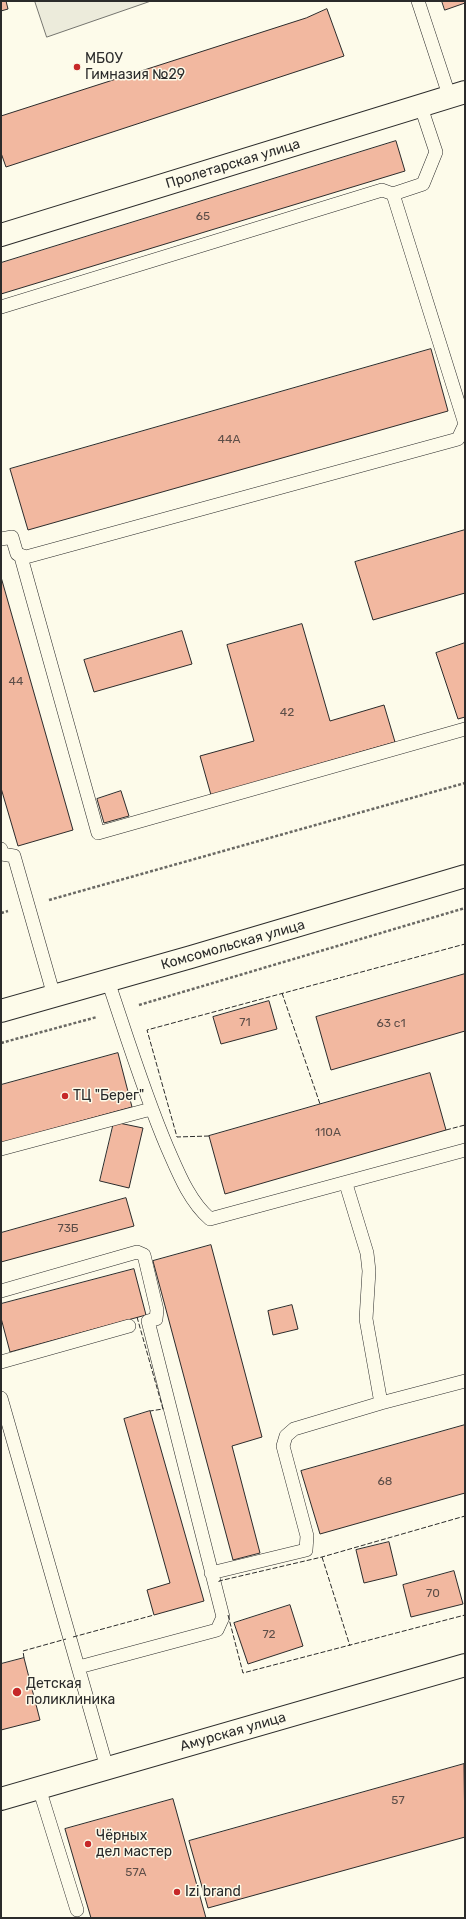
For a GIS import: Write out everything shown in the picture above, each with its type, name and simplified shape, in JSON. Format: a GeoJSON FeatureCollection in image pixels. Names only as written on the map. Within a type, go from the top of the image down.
{"type":"FeatureCollection","features":[{"type":"Feature","properties":{"kind":"street","name":"Пролетарская улица"},"geometry":{"type":"LineString","coordinates":[[1,235],[458,95]]}},
{"type":"Feature","properties":{"kind":"street","name":"Комсомольская улица"},"geometry":{"type":"LineString","coordinates":[[1,1011],[465,876]]}},
{"type":"Feature","properties":{"kind":"street","name":"Амурская улица"},"geometry":{"type":"LineString","coordinates":[[1,1799],[465,1665]]}},
{"type":"Feature","properties":{"kind":"lane"},"geometry":{"type":"LineString","coordinates":[[418,1],[458,95]]}},
{"type":"Feature","properties":{"kind":"lane"},"geometry":{"type":"LineString","coordinates":[[1,307],[382,190],[393,194],[422,184],[436,152],[421,107]]}},
{"type":"Feature","properties":{"kind":"lane"},"geometry":{"type":"LineString","coordinates":[[21,557],[26,558],[458,439],[464,424],[393,194]]}},
{"type":"Feature","properties":{"kind":"lane"},"geometry":{"type":"LineString","coordinates":[[1,539],[12,538],[17,554],[21,557],[98,833],[465,729]]}},
{"type":"Feature","properties":{"kind":"lane"},"geometry":{"type":"LineString","coordinates":[[1,849],[2,854],[14,856],[54,996]]}},
{"type":"Feature","properties":{"kind":"lane"},"geometry":{"type":"LineString","coordinates":[[108,981],[151,1109],[180,1178],[203,1213],[210,1219],[346,1184],[465,1150]]}},
{"type":"Feature","properties":{"kind":"lane"},"geometry":{"type":"LineString","coordinates":[[1,1149],[151,1109]]}},
{"type":"Feature","properties":{"kind":"lane"},"geometry":{"type":"LineString","coordinates":[[346,1184],[367,1254],[369,1271],[366,1320],[381,1403]]}},
{"type":"Feature","properties":{"kind":"lane"},"geometry":{"type":"LineString","coordinates":[[1,1291],[137,1252],[144,1255],[157,1310],[156,1319],[148,1321],[223,1617],[217,1630],[79,1668]]}},
{"type":"Feature","properties":{"kind":"lane"},"geometry":{"type":"LineString","coordinates":[[1,1362],[129,1326]]}},
{"type":"Feature","properties":{"kind":"lane"},"geometry":{"type":"LineString","coordinates":[[211,1573],[306,1550],[307,1536],[283,1446],[286,1436],[294,1430],[381,1403],[465,1381]]}},
{"type":"Feature","properties":{"kind":"lane"},"geometry":{"type":"LineString","coordinates":[[1,1398],[107,1768]]}},
{"type":"Feature","properties":{"kind":"lane"},"geometry":{"type":"LineString","coordinates":[[39,1788],[77,1910]]}},
{"type":"Feature","properties":{"kind":"path"},"geometry":{"type":"LineString","coordinates":[[1,914],[465,783]]}},
{"type":"Feature","properties":{"kind":"path"},"geometry":{"type":"LineString","coordinates":[[1,1043],[118,1012],[465,908]]}},
{"type":"Feature","properties":{"kind":"shaded area"},"geometry":{"type":"Polygon","coordinates":[[[35,1],[151,1],[47,37],[35,1]]]}},
{"type":"Feature","properties":{"kind":"building"},"geometry":{"type":"Polygon","coordinates":[[[1,1],[6,1],[8,9],[1,11],[1,1]]]}},
{"type":"Feature","properties":{"kind":"building"},"geometry":{"type":"Polygon","coordinates":[[[442,1],[465,1],[465,3],[445,10],[442,1]]]}},
{"type":"Feature","properties":{"kind":"building"},"geometry":{"type":"Polygon","coordinates":[[[327,9],[344,56],[6,167],[1,153],[1,116],[306,18],[327,9]]]}},
{"type":"Feature","properties":{"kind":"building"},"geometry":{"type":"Polygon","coordinates":[[[396,141],[405,171],[1,294],[1,263],[396,141]]]}},
{"type":"Feature","properties":{"kind":"building"},"geometry":{"type":"Polygon","coordinates":[[[431,349],[448,411],[28,530],[10,469],[431,349]]]}},
{"type":"Feature","properties":{"kind":"building"},"geometry":{"type":"Polygon","coordinates":[[[465,530],[465,593],[373,620],[355,562],[465,530]]]}},
{"type":"Feature","properties":{"kind":"building"},"geometry":{"type":"Polygon","coordinates":[[[1,577],[73,830],[18,846],[1,788],[1,577]]]}},
{"type":"Feature","properties":{"kind":"building"},"geometry":{"type":"Polygon","coordinates":[[[302,624],[330,721],[384,705],[395,742],[211,795],[200,756],[254,741],[227,645],[302,624]]]}},
{"type":"Feature","properties":{"kind":"building"},"geometry":{"type":"Polygon","coordinates":[[[182,631],[192,664],[94,692],[84,660],[182,631]]]}},
{"type":"Feature","properties":{"kind":"building"},"geometry":{"type":"Polygon","coordinates":[[[465,643],[465,717],[458,719],[436,653],[465,643]]]}},
{"type":"Feature","properties":{"kind":"building"},"geometry":{"type":"Polygon","coordinates":[[[121,791],[129,816],[104,823],[97,799],[121,791]]]}},
{"type":"Feature","properties":{"kind":"building"},"geometry":{"type":"Polygon","coordinates":[[[465,974],[465,1031],[331,1070],[316,1017],[465,974]]]}},
{"type":"Feature","properties":{"kind":"building"},"geometry":{"type":"Polygon","coordinates":[[[269,1001],[277,1029],[221,1044],[213,1017],[269,1001]]]}},
{"type":"Feature","properties":{"kind":"building","name":"ТЦ \"Берег\""},"geometry":{"type":"Polygon","coordinates":[[[118,1053],[132,1107],[1,1143],[1,1085],[118,1053]]]}},
{"type":"Feature","properties":{"kind":"building"},"geometry":{"type":"Polygon","coordinates":[[[430,1073],[446,1130],[225,1194],[209,1136],[430,1073]]]}},
{"type":"Feature","properties":{"kind":"building"},"geometry":{"type":"Polygon","coordinates":[[[114,1122],[143,1128],[129,1188],[100,1181],[114,1122]]]}},
{"type":"Feature","properties":{"kind":"building"},"geometry":{"type":"Polygon","coordinates":[[[126,1198],[134,1226],[1,1262],[1,1233],[126,1198]]]}},
{"type":"Feature","properties":{"kind":"building"},"geometry":{"type":"Polygon","coordinates":[[[211,1245],[262,1437],[232,1446],[260,1553],[233,1560],[153,1261],[211,1245]]]}},
{"type":"Feature","properties":{"kind":"building"},"geometry":{"type":"Polygon","coordinates":[[[134,1269],[146,1315],[10,1352],[1,1318],[1,1304],[134,1269]]]}},
{"type":"Feature","properties":{"kind":"building"},"geometry":{"type":"Polygon","coordinates":[[[292,1305],[298,1329],[273,1335],[268,1311],[292,1305]]]}},
{"type":"Feature","properties":{"kind":"building"},"geometry":{"type":"Polygon","coordinates":[[[150,1411],[204,1601],[154,1615],[147,1590],[170,1583],[124,1419],[150,1411]]]}},
{"type":"Feature","properties":{"kind":"building"},"geometry":{"type":"Polygon","coordinates":[[[465,1425],[465,1493],[320,1534],[301,1471],[465,1425]]]}},
{"type":"Feature","properties":{"kind":"building"},"geometry":{"type":"Polygon","coordinates":[[[389,1542],[397,1575],[364,1583],[356,1550],[389,1542]]]}},
{"type":"Feature","properties":{"kind":"building"},"geometry":{"type":"Polygon","coordinates":[[[454,1571],[463,1604],[411,1617],[403,1585],[454,1571]]]}},
{"type":"Feature","properties":{"kind":"building"},"geometry":{"type":"Polygon","coordinates":[[[290,1605],[303,1646],[248,1664],[234,1623],[290,1605]]]}},
{"type":"Feature","properties":{"kind":"building","name":"Детская поликлиника"},"geometry":{"type":"Polygon","coordinates":[[[24,1658],[40,1720],[1,1730],[1,1664],[24,1658]]]}},
{"type":"Feature","properties":{"kind":"building"},"geometry":{"type":"Polygon","coordinates":[[[464,1764],[465,1837],[208,1908],[189,1841],[464,1764]]]}},
{"type":"Feature","properties":{"kind":"building"},"geometry":{"type":"Polygon","coordinates":[[[173,1799],[206,1918],[91,1918],[65,1829],[173,1799]]]}},
{"type":"Feature","properties":{"kind":"fence"},"geometry":{"type":"LineString","coordinates":[[209,1136],[177,1137],[147,1030],[465,944]]}},
{"type":"Feature","properties":{"kind":"fence"},"geometry":{"type":"LineString","coordinates":[[282,993],[320,1104]]}},
{"type":"Feature","properties":{"kind":"fence"},"geometry":{"type":"LineString","coordinates":[[446,1130],[465,1125]]}},
{"type":"Feature","properties":{"kind":"fence"},"geometry":{"type":"LineString","coordinates":[[137,1317],[163,1409],[150,1411]]}},
{"type":"Feature","properties":{"kind":"fence"},"geometry":{"type":"LineString","coordinates":[[219,1582],[322,1557],[465,1516]]}},
{"type":"Feature","properties":{"kind":"fence"},"geometry":{"type":"LineString","coordinates":[[322,1557],[350,1646]]}},
{"type":"Feature","properties":{"kind":"fence"},"geometry":{"type":"LineString","coordinates":[[73,1637],[154,1615]]}},
{"type":"Feature","properties":{"kind":"fence"},"geometry":{"type":"LineString","coordinates":[[228,1615],[243,1673],[465,1615]]}},
{"type":"Feature","properties":{"kind":"fence"},"geometry":{"type":"LineString","coordinates":[[24,1658],[23,1651],[66,1639]]}},
{"type":"Feature","properties":{"kind":"place","name":"МБОУ Гимназия №29"},"geometry":{"type":"Point","coordinates":[77,67]}},
{"type":"Feature","properties":{"kind":"place","name":"ТЦ \"Берег\""},"geometry":{"type":"Point","coordinates":[65,1096]}},
{"type":"Feature","properties":{"kind":"place","name":"Детская поликлиника"},"geometry":{"type":"Point","coordinates":[17,1692]}},
{"type":"Feature","properties":{"kind":"place","name":"Чёрных дел мастер"},"geometry":{"type":"Point","coordinates":[88,1844]}},
{"type":"Feature","properties":{"kind":"place","name":"Izi brand"},"geometry":{"type":"Point","coordinates":[177,1892]}}]}
